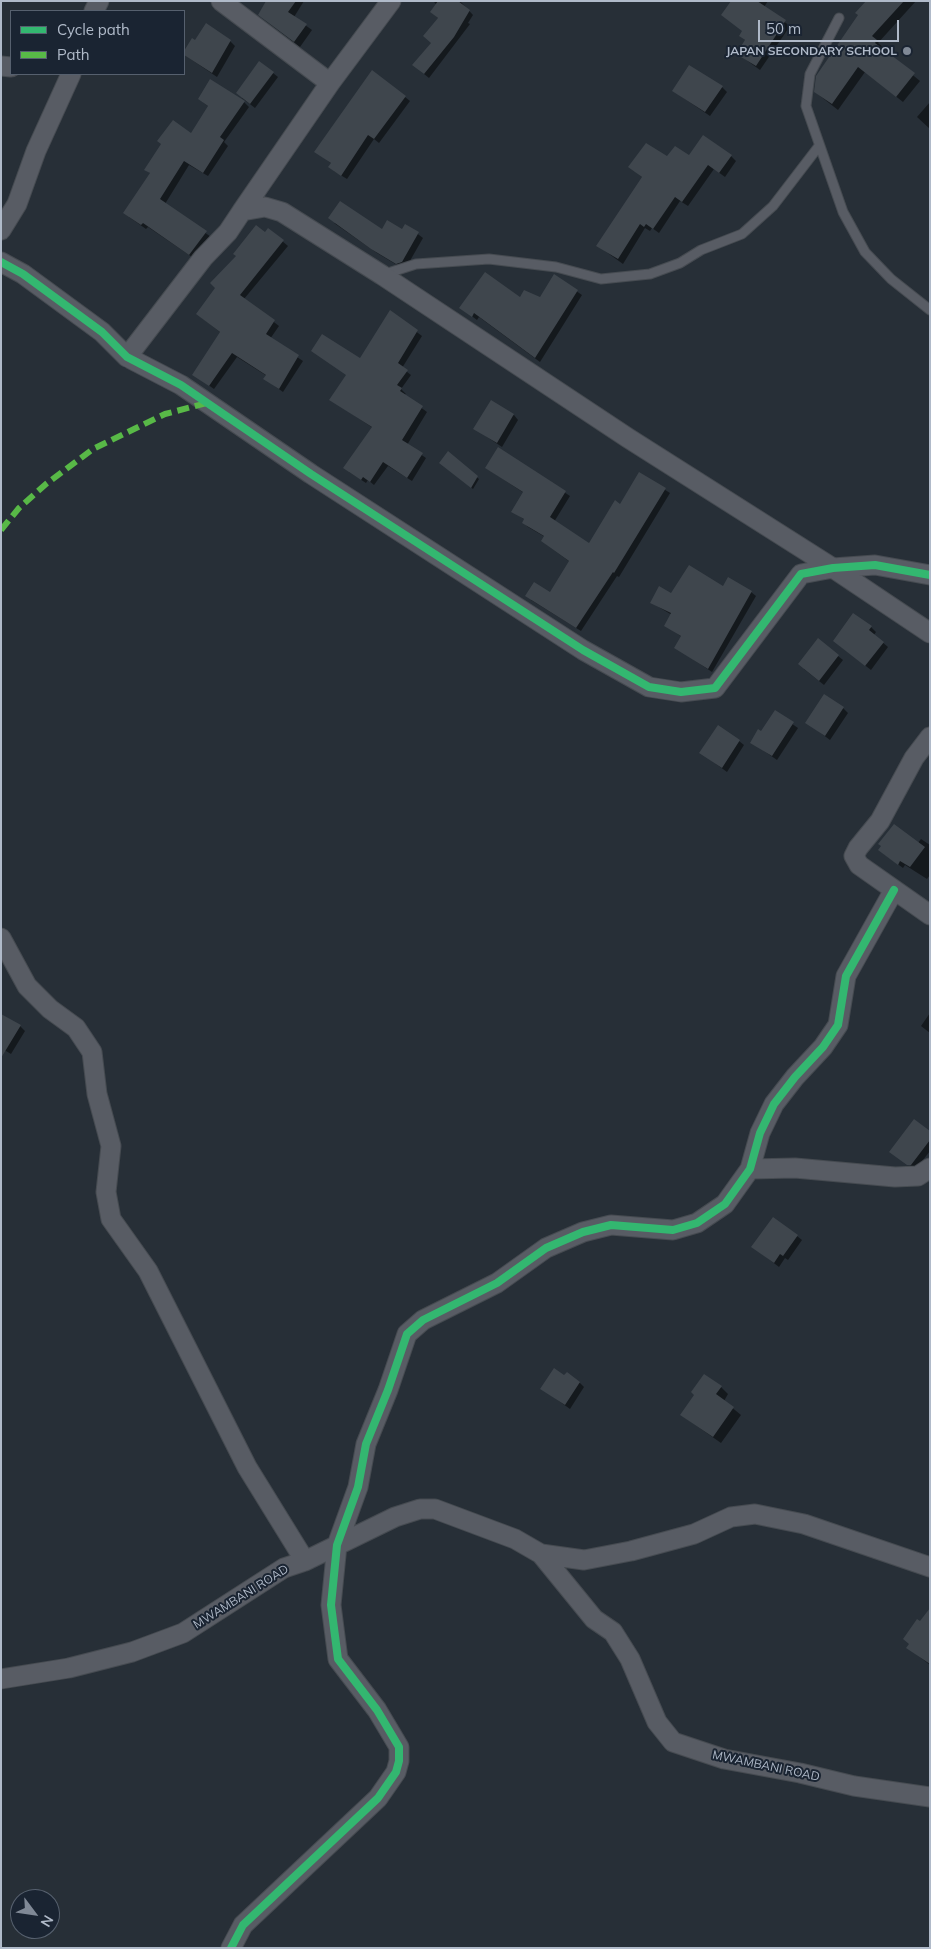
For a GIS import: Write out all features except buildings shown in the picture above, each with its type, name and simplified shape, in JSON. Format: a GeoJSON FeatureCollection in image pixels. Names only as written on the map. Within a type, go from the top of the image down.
{"type":"FeatureCollection","features":[{"type":"Feature","properties":{"kind":"street"},"geometry":{"type":"LineString","coordinates":[[221,1],[330,83]]}},
{"type":"Feature","properties":{"kind":"street"},"geometry":{"type":"LineString","coordinates":[[127,356],[203,258],[228,232],[330,83],[391,1]]}},
{"type":"Feature","properties":{"kind":"street"},"geometry":{"type":"LineString","coordinates":[[1,230],[17,204],[36,151],[71,75]]}},
{"type":"Feature","properties":{"kind":"street"},"geometry":{"type":"LineString","coordinates":[[242,211],[265,207],[282,212],[382,275],[628,438],[833,568],[930,633]]}},
{"type":"Feature","properties":{"kind":"street"},"geometry":{"type":"LineString","coordinates":[[1,262],[23,274],[102,332],[127,356],[181,385],[312,474],[583,650],[649,687],[682,692],[715,688],[801,574],[833,568],[875,565],[930,575]]}},
{"type":"Feature","properties":{"kind":"street"},"geometry":{"type":"LineString","coordinates":[[930,737],[914,758],[880,821],[858,848],[854,856],[859,865],[930,915]]}},
{"type":"Feature","properties":{"kind":"street"},"geometry":{"type":"LineString","coordinates":[[231,1948],[244,1925],[378,1798],[396,1772],[399,1760],[399,1747],[377,1710],[341,1664],[336,1654],[332,1605],[337,1545],[358,1487],[366,1444],[388,1390],[407,1334],[423,1320],[497,1283],[546,1248],[584,1232],[611,1225],[673,1230],[696,1223],[725,1204],[750,1169],[760,1133],[774,1104],[795,1077],[823,1047],[838,1025],[846,976],[894,890]]}},
{"type":"Feature","properties":{"kind":"street"},"geometry":{"type":"LineString","coordinates":[[1,938],[27,986],[50,1008],[76,1028],[92,1052],[97,1094],[111,1146],[106,1192],[111,1219],[148,1271],[247,1467],[305,1561]]}},
{"type":"Feature","properties":{"kind":"street"},"geometry":{"type":"LineString","coordinates":[[750,1169],[795,1168],[895,1177],[918,1176],[930,1168]]}},
{"type":"Feature","properties":{"kind":"street","name":"MWAMBANI ROAD"},"geometry":{"type":"LineString","coordinates":[[1,1679],[69,1668],[132,1652],[183,1633],[284,1568],[305,1561],[395,1517],[420,1509],[435,1510],[515,1539],[541,1554],[594,1619],[614,1632],[630,1659],[657,1722],[673,1742],[724,1759],[800,1773],[854,1786],[930,1797]]}},
{"type":"Feature","properties":{"kind":"street"},"geometry":{"type":"LineString","coordinates":[[541,1554],[584,1560],[631,1551],[699,1533],[731,1517],[755,1514],[804,1524],[930,1566]]}},
{"type":"Feature","properties":{"kind":"lane"},"geometry":{"type":"LineString","coordinates":[[839,18],[810,74],[806,106],[843,212],[865,252],[891,279],[930,310]]}},
{"type":"Feature","properties":{"kind":"lane"},"geometry":{"type":"LineString","coordinates":[[382,275],[416,264],[488,259],[556,268],[602,279],[650,274],[680,263],[701,250],[742,234],[773,206],[819,146]]}},
{"type":"Feature","properties":{"kind":"marked path"},"geometry":{"type":"LineString","coordinates":[[1,530],[19,508],[46,484],[93,449],[165,414],[207,403]]}},
{"type":"Feature","properties":{"kind":"cycle path"},"geometry":{"type":"LineString","coordinates":[[1,262],[23,274],[102,332],[127,357],[181,385],[311,474],[583,650],[649,687],[681,692],[715,688],[801,574],[833,568],[875,565],[930,575]]}},
{"type":"Feature","properties":{"kind":"cycle path"},"geometry":{"type":"LineString","coordinates":[[231,1948],[243,1925],[378,1798],[396,1772],[399,1761],[399,1747],[377,1710],[338,1659],[331,1605],[337,1545],[358,1487],[366,1444],[388,1390],[407,1334],[423,1320],[497,1283],[546,1248],[583,1232],[611,1225],[673,1230],[697,1223],[725,1204],[750,1169],[760,1133],[774,1104],[795,1077],[823,1047],[838,1025],[846,976],[894,890]]}},
{"type":"Feature","properties":{"kind":"place","name":"JAPAN SECONDARY SCHOOL"},"geometry":{"type":"Point","coordinates":[907,51]}}]}
